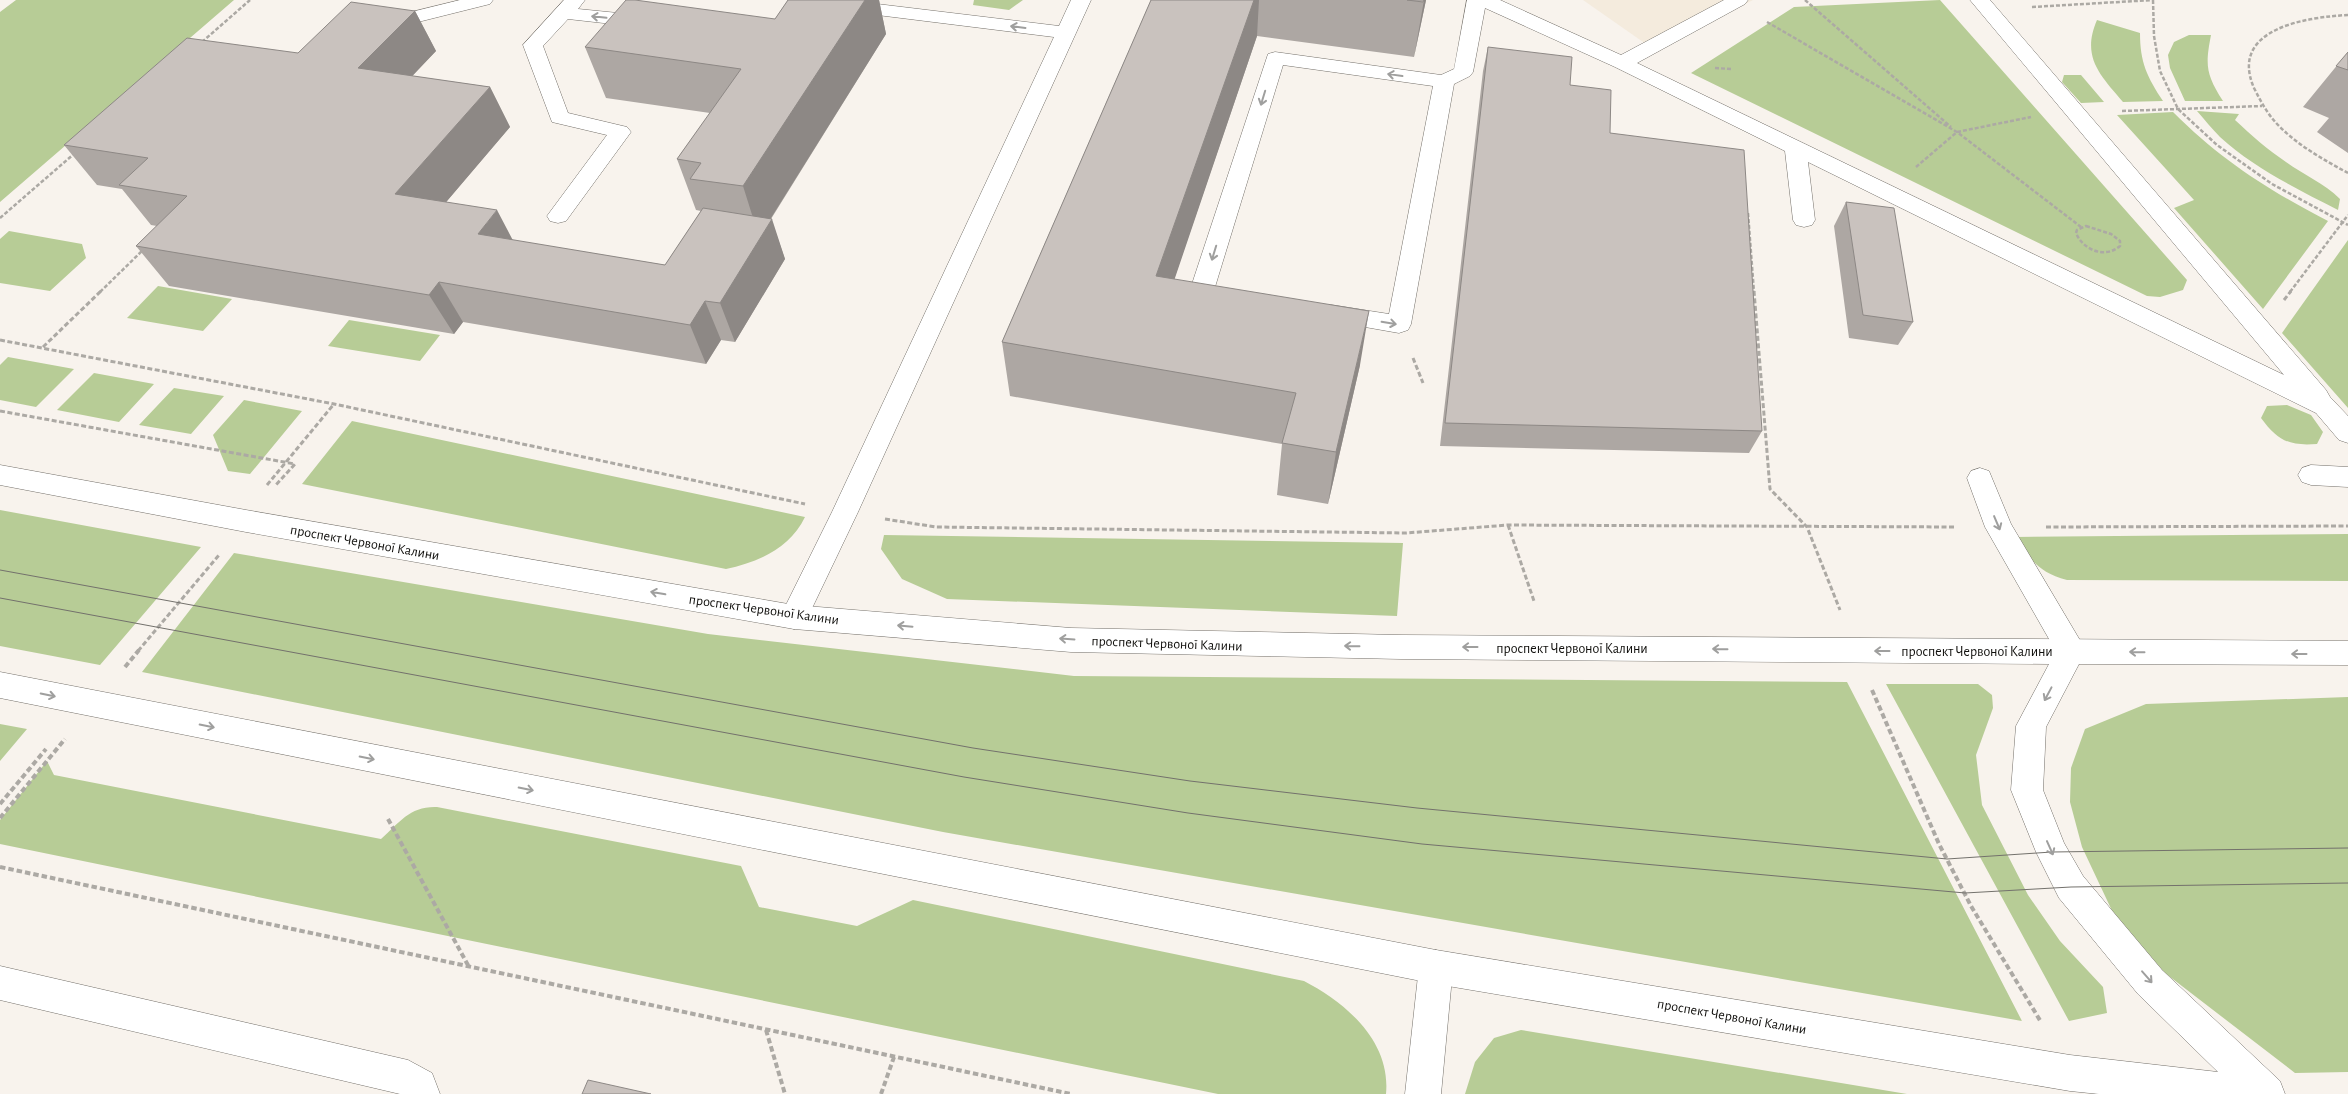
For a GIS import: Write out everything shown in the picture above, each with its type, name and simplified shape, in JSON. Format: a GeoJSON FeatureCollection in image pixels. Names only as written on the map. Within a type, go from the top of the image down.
{"type":"FeatureCollection","features":[{"type":"Feature","properties":{"kind":"main road"},"geometry":{"type":"LineString","coordinates":[[367,28],[483,0]]}},
{"type":"Feature","properties":{"kind":"main road"},"geometry":{"type":"LineString","coordinates":[[794,617],[845,512],[1081,0]]}},
{"type":"Feature","properties":{"kind":"main road"},"geometry":{"type":"LineString","coordinates":[[1248,300],[1201,293],[1275,58],[1444,81],[1463,72],[1476,0]]}},
{"type":"Feature","properties":{"kind":"main road"},"geometry":{"type":"LineString","coordinates":[[1484,0],[1622,63],[2325,406]]}},
{"type":"Feature","properties":{"kind":"main road"},"geometry":{"type":"LineString","coordinates":[[1622,63],[1738,0]]}},
{"type":"Feature","properties":{"kind":"main road"},"geometry":{"type":"LineString","coordinates":[[1984,4],[2348,434]]}},
{"type":"Feature","properties":{"kind":"main road"},"geometry":{"type":"LineString","coordinates":[[558,216],[620,132],[559,117],[533,45],[570,6],[663,23]]}},
{"type":"Feature","properties":{"kind":"main road"},"geometry":{"type":"LineString","coordinates":[[823,11],[841,6],[1066,33]]}},
{"type":"Feature","properties":{"kind":"main road"},"geometry":{"type":"LineString","coordinates":[[1314,311],[1399,324],[1444,81]]}},
{"type":"Feature","properties":{"kind":"main road"},"geometry":{"type":"LineString","coordinates":[[1795,147],[1804,220]]}},
{"type":"Feature","properties":{"kind":"main road"},"geometry":{"type":"LineString","coordinates":[[2311,475],[2348,477]]}},
{"type":"Feature","properties":{"kind":"main road","name":"проспект Червоної Калини"},"geometry":{"type":"LineString","coordinates":[[0,476],[794,617],[1071,640],[1215,644],[2348,653]]}},
{"type":"Feature","properties":{"kind":"main road"},"geometry":{"type":"LineString","coordinates":[[1980,478],[1998,527],[2071,651],[2031,726],[2027,790],[2052,852],[2071,887],[2150,982],[2267,1094]]}},
{"type":"Feature","properties":{"kind":"main road","name":"проспект Червоної Калини"},"geometry":{"type":"LineString","coordinates":[[0,685],[1436,967],[2070,1073],[2259,1094]]}},
{"type":"Feature","properties":{"kind":"main road"},"geometry":{"type":"LineString","coordinates":[[1423,1094],[1436,967]]}},
{"type":"Feature","properties":{"kind":"main road"},"geometry":{"type":"LineString","coordinates":[[0,983],[408,1078],[419,1086],[422,1094]]}},
{"type":"Feature","properties":{"kind":"path"},"geometry":{"type":"LineString","coordinates":[[198,45],[250,0]]}},
{"type":"Feature","properties":{"kind":"path"},"geometry":{"type":"LineString","coordinates":[[1805,0],[1957,132],[2081,227],[2092,226],[2106,230],[2117,238],[2118,247],[2110,252],[2091,249],[2077,238],[2077,230],[2081,227]]}},
{"type":"Feature","properties":{"kind":"path"},"geometry":{"type":"LineString","coordinates":[[1984,4],[2153,0],[2154,36],[2160,71],[2178,109],[2217,146],[2272,184],[2348,225]]}},
{"type":"Feature","properties":{"kind":"path"},"geometry":{"type":"LineString","coordinates":[[2348,15],[2328,15],[2291,22],[2264,35],[2250,54],[2249,78],[2262,106],[2288,133],[2324,160],[2348,173]]}},
{"type":"Feature","properties":{"kind":"path"},"geometry":{"type":"LineString","coordinates":[[1764,20],[1957,132]]}},
{"type":"Feature","properties":{"kind":"path"},"geometry":{"type":"LineString","coordinates":[[1909,172],[1957,132]]}},
{"type":"Feature","properties":{"kind":"path"},"geometry":{"type":"LineString","coordinates":[[0,218],[81,148]]}},
{"type":"Feature","properties":{"kind":"path"},"geometry":{"type":"LineString","coordinates":[[1748,209],[1770,489],[1807,527],[1838,603]]}},
{"type":"Feature","properties":{"kind":"path"},"geometry":{"type":"LineString","coordinates":[[2279,306],[2348,215]]}},
{"type":"Feature","properties":{"kind":"path"},"geometry":{"type":"LineString","coordinates":[[43,348],[146,247]]}},
{"type":"Feature","properties":{"kind":"path"},"geometry":{"type":"LineString","coordinates":[[0,340],[334,404],[813,506]]}},
{"type":"Feature","properties":{"kind":"path"},"geometry":{"type":"LineString","coordinates":[[264,489],[334,404]]}},
{"type":"Feature","properties":{"kind":"path"},"geometry":{"type":"LineString","coordinates":[[0,411],[295,464],[0,818]]}},
{"type":"Feature","properties":{"kind":"path"},"geometry":{"type":"LineString","coordinates":[[884,518],[936,527],[1406,533],[1508,525],[1960,527]]}},
{"type":"Feature","properties":{"kind":"path"},"geometry":{"type":"LineString","coordinates":[[1508,525],[1534,601]]}},
{"type":"Feature","properties":{"kind":"path"},"geometry":{"type":"LineString","coordinates":[[2041,527],[2348,526]]}},
{"type":"Feature","properties":{"kind":"path"},"geometry":{"type":"LineString","coordinates":[[1871,689],[1939,844],[1972,906],[2046,1030]]}},
{"type":"Feature","properties":{"kind":"path"},"geometry":{"type":"LineString","coordinates":[[0,804],[46,749]]}},
{"type":"Feature","properties":{"kind":"path"},"geometry":{"type":"LineString","coordinates":[[388,819],[469,966]]}},
{"type":"Feature","properties":{"kind":"path"},"geometry":{"type":"LineString","coordinates":[[0,867],[1071,1094]]}},
{"type":"Feature","properties":{"kind":"path"},"geometry":{"type":"LineString","coordinates":[[766,1030],[785,1094]]}},
{"type":"Feature","properties":{"kind":"path"},"geometry":{"type":"LineString","coordinates":[[881,1094],[894,1057]]}},
{"type":"Feature","properties":{"kind":"shaded area"},"geometry":{"type":"Polygon","coordinates":[[[1583,0],[1753,0],[1656,51],[1583,0]]]}},
{"type":"Feature","properties":{"kind":"green space"},"geometry":{"type":"Polygon","coordinates":[[[16,0],[234,0],[0,202],[0,12],[16,0]]]}},
{"type":"Feature","properties":{"kind":"green space"},"geometry":{"type":"Polygon","coordinates":[[[974,0],[1023,0],[1009,10],[973,5],[974,0]]]}},
{"type":"Feature","properties":{"kind":"green space"},"geometry":{"type":"Polygon","coordinates":[[[1940,0],[2187,280],[2183,290],[2160,297],[2147,296],[1691,73],[1794,7],[1940,0]]]}},
{"type":"Feature","properties":{"kind":"green space"},"geometry":{"type":"Polygon","coordinates":[[[2097,20],[2140,33],[2143,61],[2163,101],[2123,102],[2107,83],[2095,65],[2092,55],[2091,45],[2097,20]]]}},
{"type":"Feature","properties":{"kind":"green space"},"geometry":{"type":"Polygon","coordinates":[[[2189,35],[2211,35],[2208,70],[2213,84],[2223,101],[2185,101],[2170,68],[2168,55],[2174,42],[2189,35]]]}},
{"type":"Feature","properties":{"kind":"green space"},"geometry":{"type":"Polygon","coordinates":[[[2064,75],[2081,75],[2104,102],[2081,103],[2062,82],[2064,75]]]}},
{"type":"Feature","properties":{"kind":"green space"},"geometry":{"type":"Polygon","coordinates":[[[2197,111],[2239,114],[2235,120],[2260,142],[2340,199],[2338,210],[2276,177],[2247,159],[2220,137],[2197,111]]]}},
{"type":"Feature","properties":{"kind":"green space"},"geometry":{"type":"Polygon","coordinates":[[[2173,112],[2209,145],[2246,173],[2285,198],[2328,221],[2263,309],[2174,208],[2194,200],[2117,115],[2173,112]]]}},
{"type":"Feature","properties":{"kind":"green space"},"geometry":{"type":"Polygon","coordinates":[[[9,231],[82,244],[86,258],[50,291],[0,283],[0,239],[9,231]]]}},
{"type":"Feature","properties":{"kind":"green space"},"geometry":{"type":"Polygon","coordinates":[[[2348,240],[2348,408],[2282,333],[2348,240]]]}},
{"type":"Feature","properties":{"kind":"green space"},"geometry":{"type":"Polygon","coordinates":[[[158,286],[232,299],[203,331],[127,318],[158,286]]]}},
{"type":"Feature","properties":{"kind":"green space"},"geometry":{"type":"Polygon","coordinates":[[[349,320],[440,335],[420,361],[328,346],[349,320]]]}},
{"type":"Feature","properties":{"kind":"green space"},"geometry":{"type":"Polygon","coordinates":[[[8,357],[74,369],[36,407],[0,400],[0,365],[8,357]]]}},
{"type":"Feature","properties":{"kind":"green space"},"geometry":{"type":"Polygon","coordinates":[[[94,373],[154,384],[119,422],[57,410],[94,373]]]}},
{"type":"Feature","properties":{"kind":"green space"},"geometry":{"type":"Polygon","coordinates":[[[174,388],[224,396],[191,434],[139,425],[174,388]]]}},
{"type":"Feature","properties":{"kind":"green space"},"geometry":{"type":"Polygon","coordinates":[[[244,400],[302,411],[250,474],[228,471],[213,435],[244,400]]]}},
{"type":"Feature","properties":{"kind":"green space"},"geometry":{"type":"Polygon","coordinates":[[[2287,405],[2311,415],[2323,432],[2317,444],[2291,443],[2273,432],[2261,418],[2267,406],[2287,405]]]}},
{"type":"Feature","properties":{"kind":"green space"},"geometry":{"type":"Polygon","coordinates":[[[352,421],[805,517],[791,537],[772,552],[762,558],[726,569],[302,484],[352,421]]]}},
{"type":"Feature","properties":{"kind":"green space"},"geometry":{"type":"Polygon","coordinates":[[[0,510],[201,547],[100,665],[0,646],[0,510]]]}},
{"type":"Feature","properties":{"kind":"green space"},"geometry":{"type":"Polygon","coordinates":[[[2348,534],[2348,581],[2067,580],[2042,569],[2015,537],[2348,534]]]}},
{"type":"Feature","properties":{"kind":"green space"},"geometry":{"type":"Polygon","coordinates":[[[884,535],[1403,543],[1397,616],[947,599],[902,579],[881,549],[884,535]]]}},
{"type":"Feature","properties":{"kind":"green space"},"geometry":{"type":"Polygon","coordinates":[[[234,553],[708,634],[1074,676],[1847,682],[2022,1021],[943,832],[142,672],[234,553]]]}},
{"type":"Feature","properties":{"kind":"green space"},"geometry":{"type":"Polygon","coordinates":[[[1886,684],[1978,684],[1992,695],[1993,708],[1976,755],[1982,805],[2028,895],[2060,941],[2103,987],[2107,1013],[2069,1021],[1886,684]]]}},
{"type":"Feature","properties":{"kind":"green space"},"geometry":{"type":"Polygon","coordinates":[[[2348,697],[2348,1072],[2295,1073],[2165,973],[2114,915],[2082,847],[2070,802],[2071,768],[2085,729],[2146,704],[2348,697]]]}},
{"type":"Feature","properties":{"kind":"green space"},"geometry":{"type":"Polygon","coordinates":[[[0,724],[27,729],[0,761],[0,724]]]}},
{"type":"Feature","properties":{"kind":"green space"},"geometry":{"type":"Polygon","coordinates":[[[47,761],[54,775],[381,839],[412,812],[428,807],[437,807],[741,866],[759,907],[857,926],[913,900],[1304,981],[1335,1000],[1363,1026],[1381,1057],[1386,1075],[1386,1094],[1218,1094],[0,844],[0,820],[47,761]]]}},
{"type":"Feature","properties":{"kind":"green space"},"geometry":{"type":"Polygon","coordinates":[[[1521,1030],[1907,1094],[1465,1094],[1475,1062],[1494,1038],[1521,1030]]]}},
{"type":"Feature","properties":{"kind":"building"},"geometry":{"type":"Polygon","coordinates":[[[626,0],[775,19],[788,0],[865,0],[743,186],[690,179],[701,163],[677,159],[741,69],[585,47],[626,0]]]}},
{"type":"Feature","properties":{"kind":"building"},"geometry":{"type":"Polygon","coordinates":[[[1151,0],[1254,0],[1156,276],[1369,311],[1336,452],[1282,443],[1296,393],[1002,342],[1151,0]]]}},
{"type":"Feature","properties":{"kind":"building"},"geometry":{"type":"Polygon","coordinates":[[[1407,0],[1424,0],[1423,2],[1407,0]]]}},
{"type":"Feature","properties":{"kind":"building"},"geometry":{"type":"Polygon","coordinates":[[[351,2],[415,11],[358,68],[490,87],[395,194],[497,210],[478,234],[665,265],[703,208],[772,219],[720,303],[705,301],[690,325],[439,282],[429,295],[136,246],[187,196],[119,185],[148,158],[64,145],[187,38],[298,53],[351,2]]]}},
{"type":"Feature","properties":{"kind":"building"},"geometry":{"type":"Polygon","coordinates":[[[1488,47],[1572,57],[1570,85],[1611,90],[1610,133],[1744,150],[1762,431],[1445,423],[1488,47]]]}},
{"type":"Feature","properties":{"kind":"building"},"geometry":{"type":"Polygon","coordinates":[[[2348,52],[2348,70],[2336,66],[2348,52]]]}},
{"type":"Feature","properties":{"kind":"building"},"geometry":{"type":"Polygon","coordinates":[[[1846,202],[1894,208],[1913,322],[1863,315],[1846,202]]]}},
{"type":"Feature","properties":{"kind":"building"},"geometry":{"type":"Polygon","coordinates":[[[588,1080],[651,1094],[582,1094],[588,1080]]]}},
{"type":"Feature","properties":{"kind":"tram line"},"geometry":{"type":"LineString","coordinates":[[0,570],[973,748],[1190,781],[1417,808],[1947,859],[2052,852],[2348,848]]}},
{"type":"Feature","properties":{"kind":"tram line"},"geometry":{"type":"LineString","coordinates":[[0,598],[964,777],[1188,813],[1422,844],[1965,893],[2071,887],[2348,883]]}}]}
